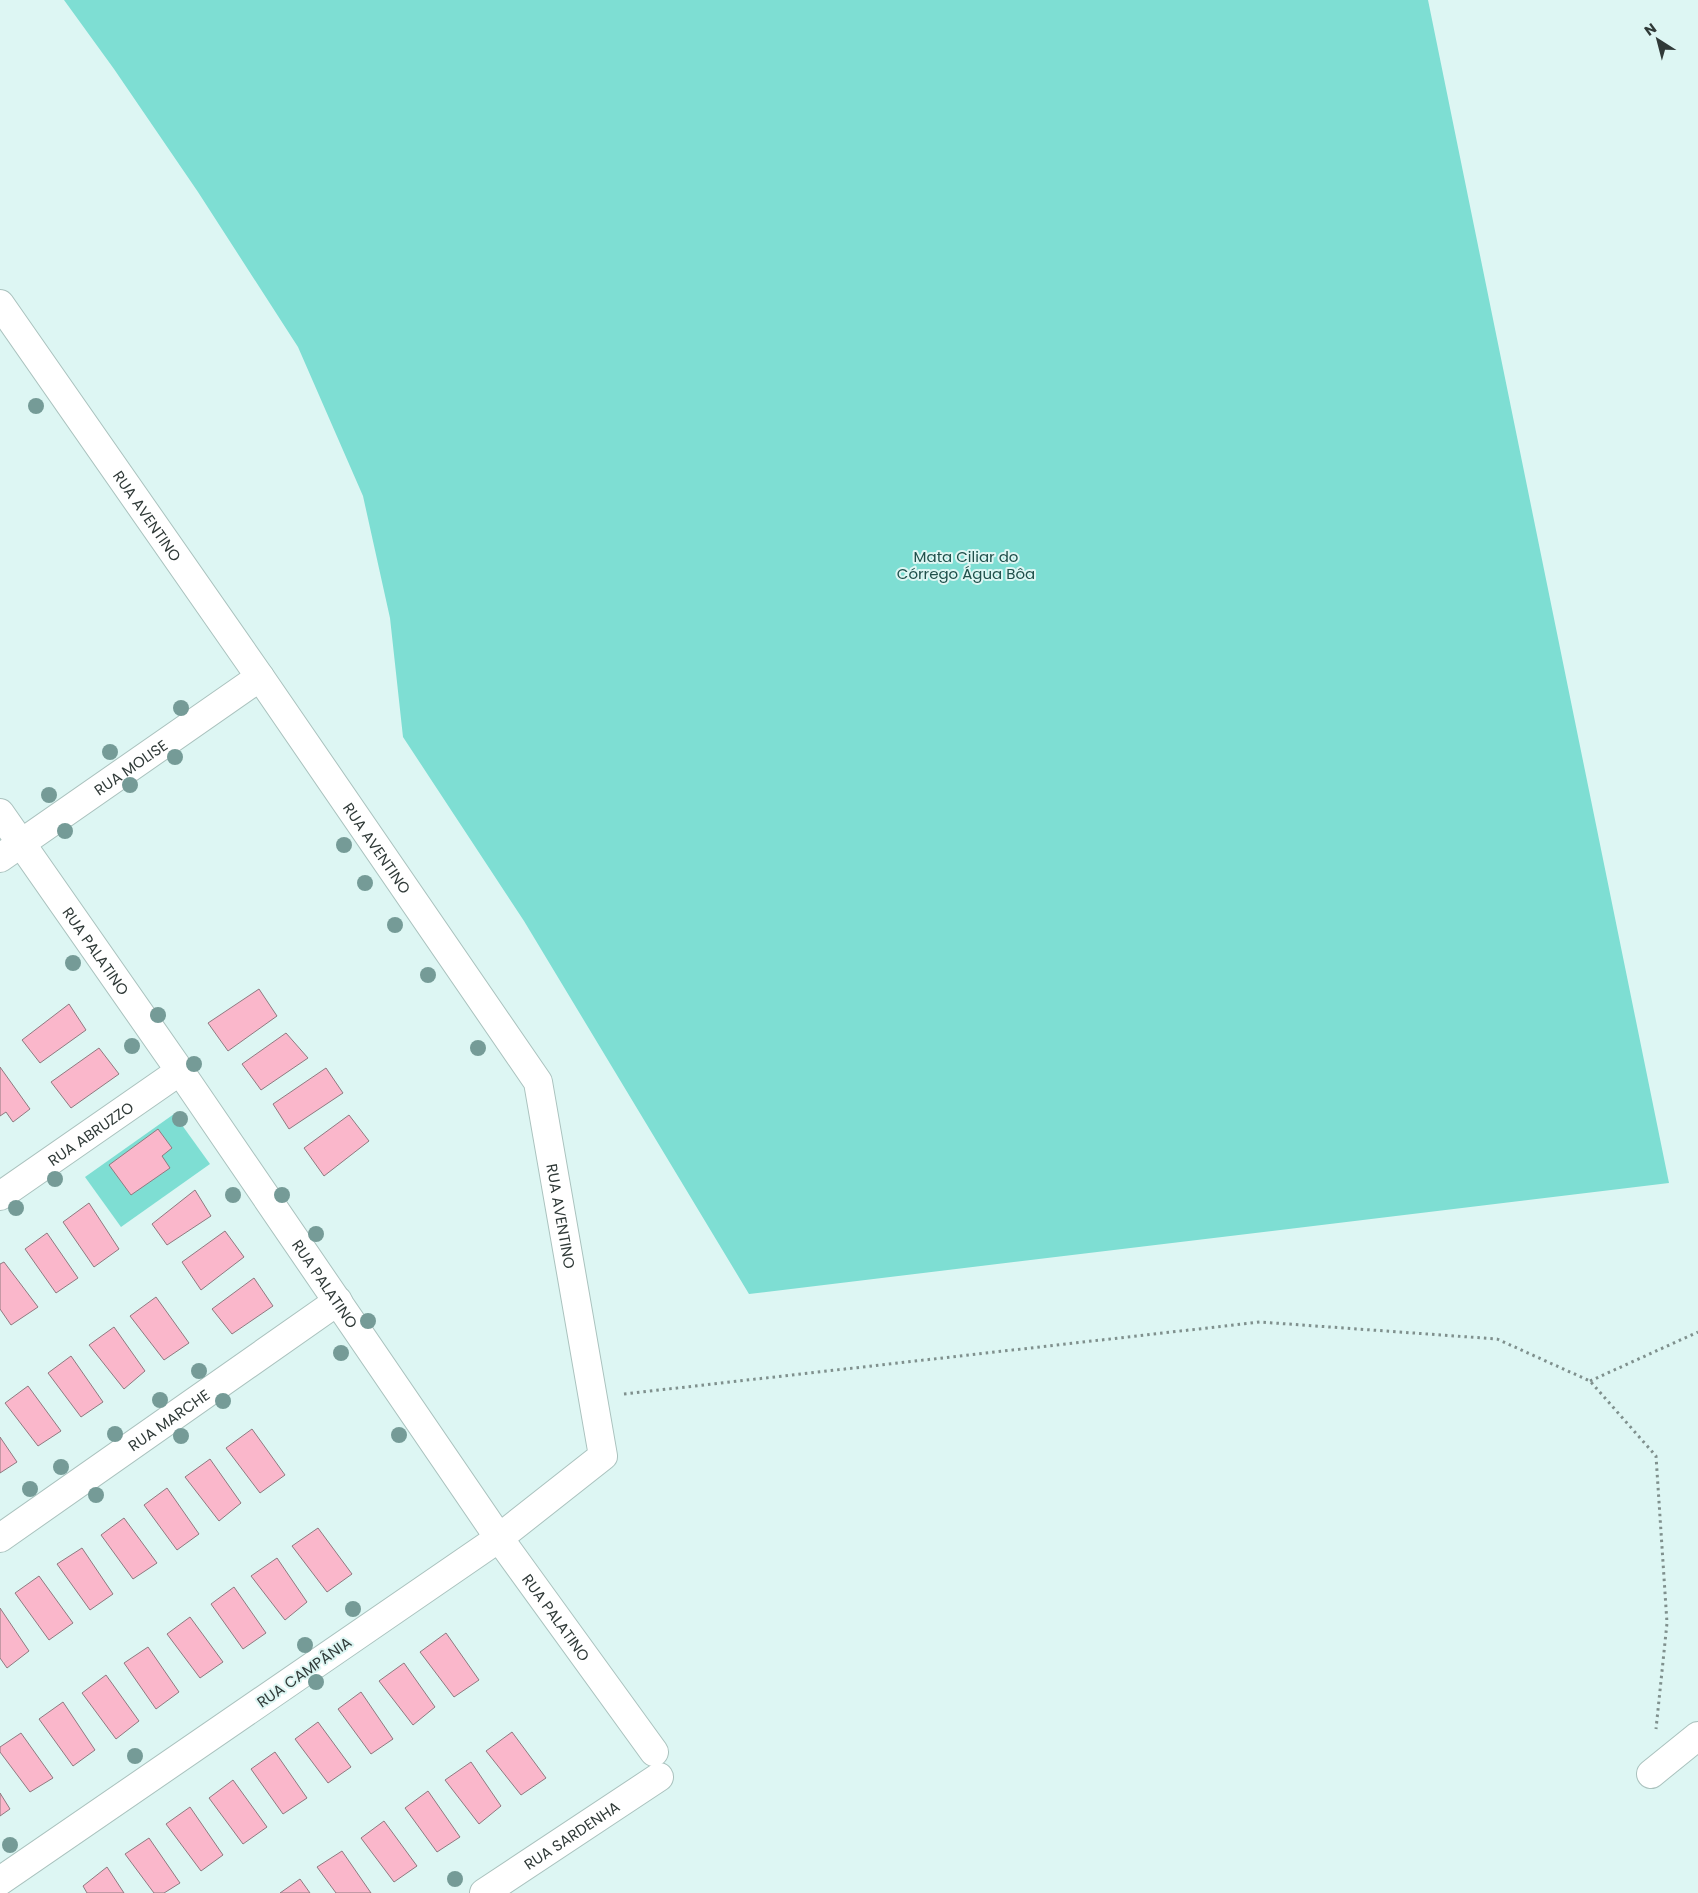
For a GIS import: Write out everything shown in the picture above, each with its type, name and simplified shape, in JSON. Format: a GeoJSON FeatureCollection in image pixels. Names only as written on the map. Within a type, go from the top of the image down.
{"type":"FeatureCollection","features":[{"type":"Feature","properties":{"kind":"street","name":"RUA AVENTINO"},"geometry":{"type":"LineString","coordinates":[[0,304],[260,677],[538,1082],[603,1456]]}},
{"type":"Feature","properties":{"kind":"street","name":"RUA MOLISE"},"geometry":{"type":"LineString","coordinates":[[11,851],[260,677]]}},
{"type":"Feature","properties":{"kind":"street","name":"RUA PALATINO"},"geometry":{"type":"LineString","coordinates":[[0,813],[11,851],[180,1071],[499,1538],[657,1765]]}},
{"type":"Feature","properties":{"kind":"street","name":"RUA ABRUZZO"},"geometry":{"type":"LineString","coordinates":[[0,1196],[180,1071]]}},
{"type":"Feature","properties":{"kind":"street","name":"RUA MARCHE"},"geometry":{"type":"LineString","coordinates":[[0,1538],[338,1301]]}},
{"type":"Feature","properties":{"kind":"street","name":"RUA CAMPÂNIA"},"geometry":{"type":"LineString","coordinates":[[0,1881],[499,1538],[603,1456]]}},
{"type":"Feature","properties":{"kind":"street"},"geometry":{"type":"LineString","coordinates":[[1651,1774],[1698,1736]]}},
{"type":"Feature","properties":{"kind":"street","name":"RUA SARDENHA"},"geometry":{"type":"LineString","coordinates":[[484,1893],[657,1765]]}},
{"type":"Feature","properties":{"kind":"path"},"geometry":{"type":"LineString","coordinates":[[593,1398],[1260,1322],[1497,1338],[1590,1381],[1656,1456],[1666,1623],[1651,1774]]}},
{"type":"Feature","properties":{"kind":"path"},"geometry":{"type":"LineString","coordinates":[[1590,1381],[1698,1332]]}},
{"type":"Feature","properties":{"kind":"green space","name":"Mata Ciliar do Córrego Água Bôa"},"geometry":{"type":"Polygon","coordinates":[[[64,0],[1428,0],[1669,1183],[749,1294],[524,921],[403,737],[390,618],[363,496],[298,347],[198,192],[114,69],[64,0]]]}},
{"type":"Feature","properties":{"kind":"green space"},"geometry":{"type":"Polygon","coordinates":[[[174,1114],[210,1164],[121,1227],[85,1177],[174,1114]]]}},
{"type":"Feature","properties":{"kind":"building"},"geometry":{"type":"Polygon","coordinates":[[[259,989],[277,1016],[228,1051],[208,1023],[259,989]]]}},
{"type":"Feature","properties":{"kind":"building"},"geometry":{"type":"Polygon","coordinates":[[[69,1004],[86,1030],[40,1063],[22,1040],[69,1004]]]}},
{"type":"Feature","properties":{"kind":"building"},"geometry":{"type":"Polygon","coordinates":[[[286,1033],[308,1058],[261,1090],[242,1064],[286,1033]]]}},
{"type":"Feature","properties":{"kind":"building"},"geometry":{"type":"Polygon","coordinates":[[[99,1048],[119,1074],[71,1108],[51,1082],[99,1048]]]}},
{"type":"Feature","properties":{"kind":"building"},"geometry":{"type":"Polygon","coordinates":[[[0,1067],[30,1109],[13,1122],[6,1112],[0,1116],[0,1067]]]}},
{"type":"Feature","properties":{"kind":"building"},"geometry":{"type":"Polygon","coordinates":[[[326,1068],[343,1093],[289,1129],[273,1104],[326,1068]]]}},
{"type":"Feature","properties":{"kind":"building"},"geometry":{"type":"Polygon","coordinates":[[[349,1115],[369,1141],[324,1176],[304,1148],[349,1115]]]}},
{"type":"Feature","properties":{"kind":"building"},"geometry":{"type":"Polygon","coordinates":[[[158,1129],[172,1148],[162,1156],[170,1168],[131,1195],[109,1165],[158,1129]]]}},
{"type":"Feature","properties":{"kind":"building"},"geometry":{"type":"Polygon","coordinates":[[[195,1190],[211,1216],[167,1245],[152,1224],[195,1190]]]}},
{"type":"Feature","properties":{"kind":"building"},"geometry":{"type":"Polygon","coordinates":[[[89,1203],[119,1249],[94,1267],[63,1222],[89,1203]]]}},
{"type":"Feature","properties":{"kind":"building"},"geometry":{"type":"Polygon","coordinates":[[[225,1231],[244,1257],[201,1290],[182,1262],[225,1231]]]}},
{"type":"Feature","properties":{"kind":"building"},"geometry":{"type":"Polygon","coordinates":[[[47,1233],[78,1278],[56,1293],[25,1249],[47,1233]]]}},
{"type":"Feature","properties":{"kind":"building"},"geometry":{"type":"Polygon","coordinates":[[[4,1262],[38,1307],[11,1325],[0,1309],[0,1264],[4,1262]]]}},
{"type":"Feature","properties":{"kind":"building"},"geometry":{"type":"Polygon","coordinates":[[[254,1278],[273,1306],[232,1334],[212,1309],[254,1278]]]}},
{"type":"Feature","properties":{"kind":"building"},"geometry":{"type":"Polygon","coordinates":[[[156,1297],[189,1343],[164,1360],[130,1316],[156,1297]]]}},
{"type":"Feature","properties":{"kind":"building"},"geometry":{"type":"Polygon","coordinates":[[[114,1327],[145,1371],[124,1389],[89,1345],[114,1327]]]}},
{"type":"Feature","properties":{"kind":"building"},"geometry":{"type":"Polygon","coordinates":[[[71,1356],[103,1402],[81,1417],[48,1373],[71,1356]]]}},
{"type":"Feature","properties":{"kind":"building"},"geometry":{"type":"Polygon","coordinates":[[[28,1386],[61,1431],[38,1446],[5,1403],[28,1386]]]}},
{"type":"Feature","properties":{"kind":"building"},"geometry":{"type":"Polygon","coordinates":[[[252,1429],[285,1475],[260,1493],[226,1448],[252,1429]]]}},
{"type":"Feature","properties":{"kind":"building"},"geometry":{"type":"Polygon","coordinates":[[[0,1437],[17,1462],[0,1473],[0,1437]]]}},
{"type":"Feature","properties":{"kind":"building"},"geometry":{"type":"Polygon","coordinates":[[[210,1459],[241,1503],[219,1521],[185,1477],[210,1459]]]}},
{"type":"Feature","properties":{"kind":"building"},"geometry":{"type":"Polygon","coordinates":[[[167,1488],[199,1534],[177,1550],[144,1505],[167,1488]]]}},
{"type":"Feature","properties":{"kind":"building"},"geometry":{"type":"Polygon","coordinates":[[[124,1518],[157,1563],[133,1579],[101,1535],[124,1518]]]}},
{"type":"Feature","properties":{"kind":"building"},"geometry":{"type":"Polygon","coordinates":[[[318,1528],[352,1574],[327,1592],[292,1546],[318,1528]]]}},
{"type":"Feature","properties":{"kind":"building"},"geometry":{"type":"Polygon","coordinates":[[[82,1548],[113,1594],[90,1610],[57,1564],[82,1548]]]}},
{"type":"Feature","properties":{"kind":"building"},"geometry":{"type":"Polygon","coordinates":[[[277,1558],[307,1602],[285,1620],[251,1576],[277,1558]]]}},
{"type":"Feature","properties":{"kind":"building"},"geometry":{"type":"Polygon","coordinates":[[[39,1576],[73,1623],[49,1640],[15,1593],[39,1576]]]}},
{"type":"Feature","properties":{"kind":"building"},"geometry":{"type":"Polygon","coordinates":[[[234,1587],[266,1633],[243,1649],[211,1604],[234,1587]]]}},
{"type":"Feature","properties":{"kind":"building"},"geometry":{"type":"Polygon","coordinates":[[[0,1608],[29,1651],[7,1668],[0,1658],[0,1608]]]}},
{"type":"Feature","properties":{"kind":"building"},"geometry":{"type":"Polygon","coordinates":[[[190,1617],[223,1662],[200,1678],[167,1634],[190,1617]]]}},
{"type":"Feature","properties":{"kind":"building"},"geometry":{"type":"Polygon","coordinates":[[[446,1633],[479,1680],[454,1697],[420,1652],[446,1633]]]}},
{"type":"Feature","properties":{"kind":"building"},"geometry":{"type":"Polygon","coordinates":[[[148,1647],[179,1692],[156,1709],[124,1663],[148,1647]]]}},
{"type":"Feature","properties":{"kind":"building"},"geometry":{"type":"Polygon","coordinates":[[[404,1663],[435,1707],[413,1725],[379,1681],[404,1663]]]}},
{"type":"Feature","properties":{"kind":"building"},"geometry":{"type":"Polygon","coordinates":[[[106,1675],[139,1721],[116,1739],[82,1693],[106,1675]]]}},
{"type":"Feature","properties":{"kind":"building"},"geometry":{"type":"Polygon","coordinates":[[[361,1692],[393,1739],[371,1754],[338,1709],[361,1692]]]}},
{"type":"Feature","properties":{"kind":"building"},"geometry":{"type":"Polygon","coordinates":[[[63,1702],[95,1750],[73,1766],[39,1719],[63,1702]]]}},
{"type":"Feature","properties":{"kind":"building"},"geometry":{"type":"Polygon","coordinates":[[[318,1722],[351,1767],[328,1783],[295,1739],[318,1722]]]}},
{"type":"Feature","properties":{"kind":"building"},"geometry":{"type":"Polygon","coordinates":[[[512,1732],[546,1778],[521,1795],[486,1751],[512,1732]]]}},
{"type":"Feature","properties":{"kind":"building"},"geometry":{"type":"Polygon","coordinates":[[[21,1733],[53,1778],[30,1792],[0,1752],[0,1747],[21,1733]]]}},
{"type":"Feature","properties":{"kind":"building"},"geometry":{"type":"Polygon","coordinates":[[[275,1752],[307,1798],[283,1814],[251,1769],[275,1752]]]}},
{"type":"Feature","properties":{"kind":"building"},"geometry":{"type":"Polygon","coordinates":[[[471,1762],[501,1806],[479,1824],[445,1780],[471,1762]]]}},
{"type":"Feature","properties":{"kind":"building"},"geometry":{"type":"Polygon","coordinates":[[[233,1780],[267,1827],[243,1844],[209,1798],[233,1780]]]}},
{"type":"Feature","properties":{"kind":"building"},"geometry":{"type":"Polygon","coordinates":[[[428,1791],[460,1837],[437,1852],[405,1808],[428,1791]]]}},
{"type":"Feature","properties":{"kind":"building"},"geometry":{"type":"Polygon","coordinates":[[[0,1793],[10,1809],[0,1816],[0,1793]]]}},
{"type":"Feature","properties":{"kind":"building"},"geometry":{"type":"Polygon","coordinates":[[[190,1807],[223,1855],[201,1871],[166,1824],[190,1807]]]}},
{"type":"Feature","properties":{"kind":"building"},"geometry":{"type":"Polygon","coordinates":[[[384,1821],[417,1866],[394,1882],[361,1838],[384,1821]]]}},
{"type":"Feature","properties":{"kind":"building"},"geometry":{"type":"Polygon","coordinates":[[[149,1838],[180,1883],[164,1893],[154,1893],[125,1854],[149,1838]]]}},
{"type":"Feature","properties":{"kind":"building"},"geometry":{"type":"Polygon","coordinates":[[[342,1851],[371,1893],[336,1893],[317,1867],[342,1851]]]}},
{"type":"Feature","properties":{"kind":"building"},"geometry":{"type":"Polygon","coordinates":[[[107,1867],[124,1893],[87,1893],[83,1886],[107,1867]]]}},
{"type":"Feature","properties":{"kind":"building"},"geometry":{"type":"Polygon","coordinates":[[[300,1879],[310,1893],[280,1893],[300,1879]]]}}]}
